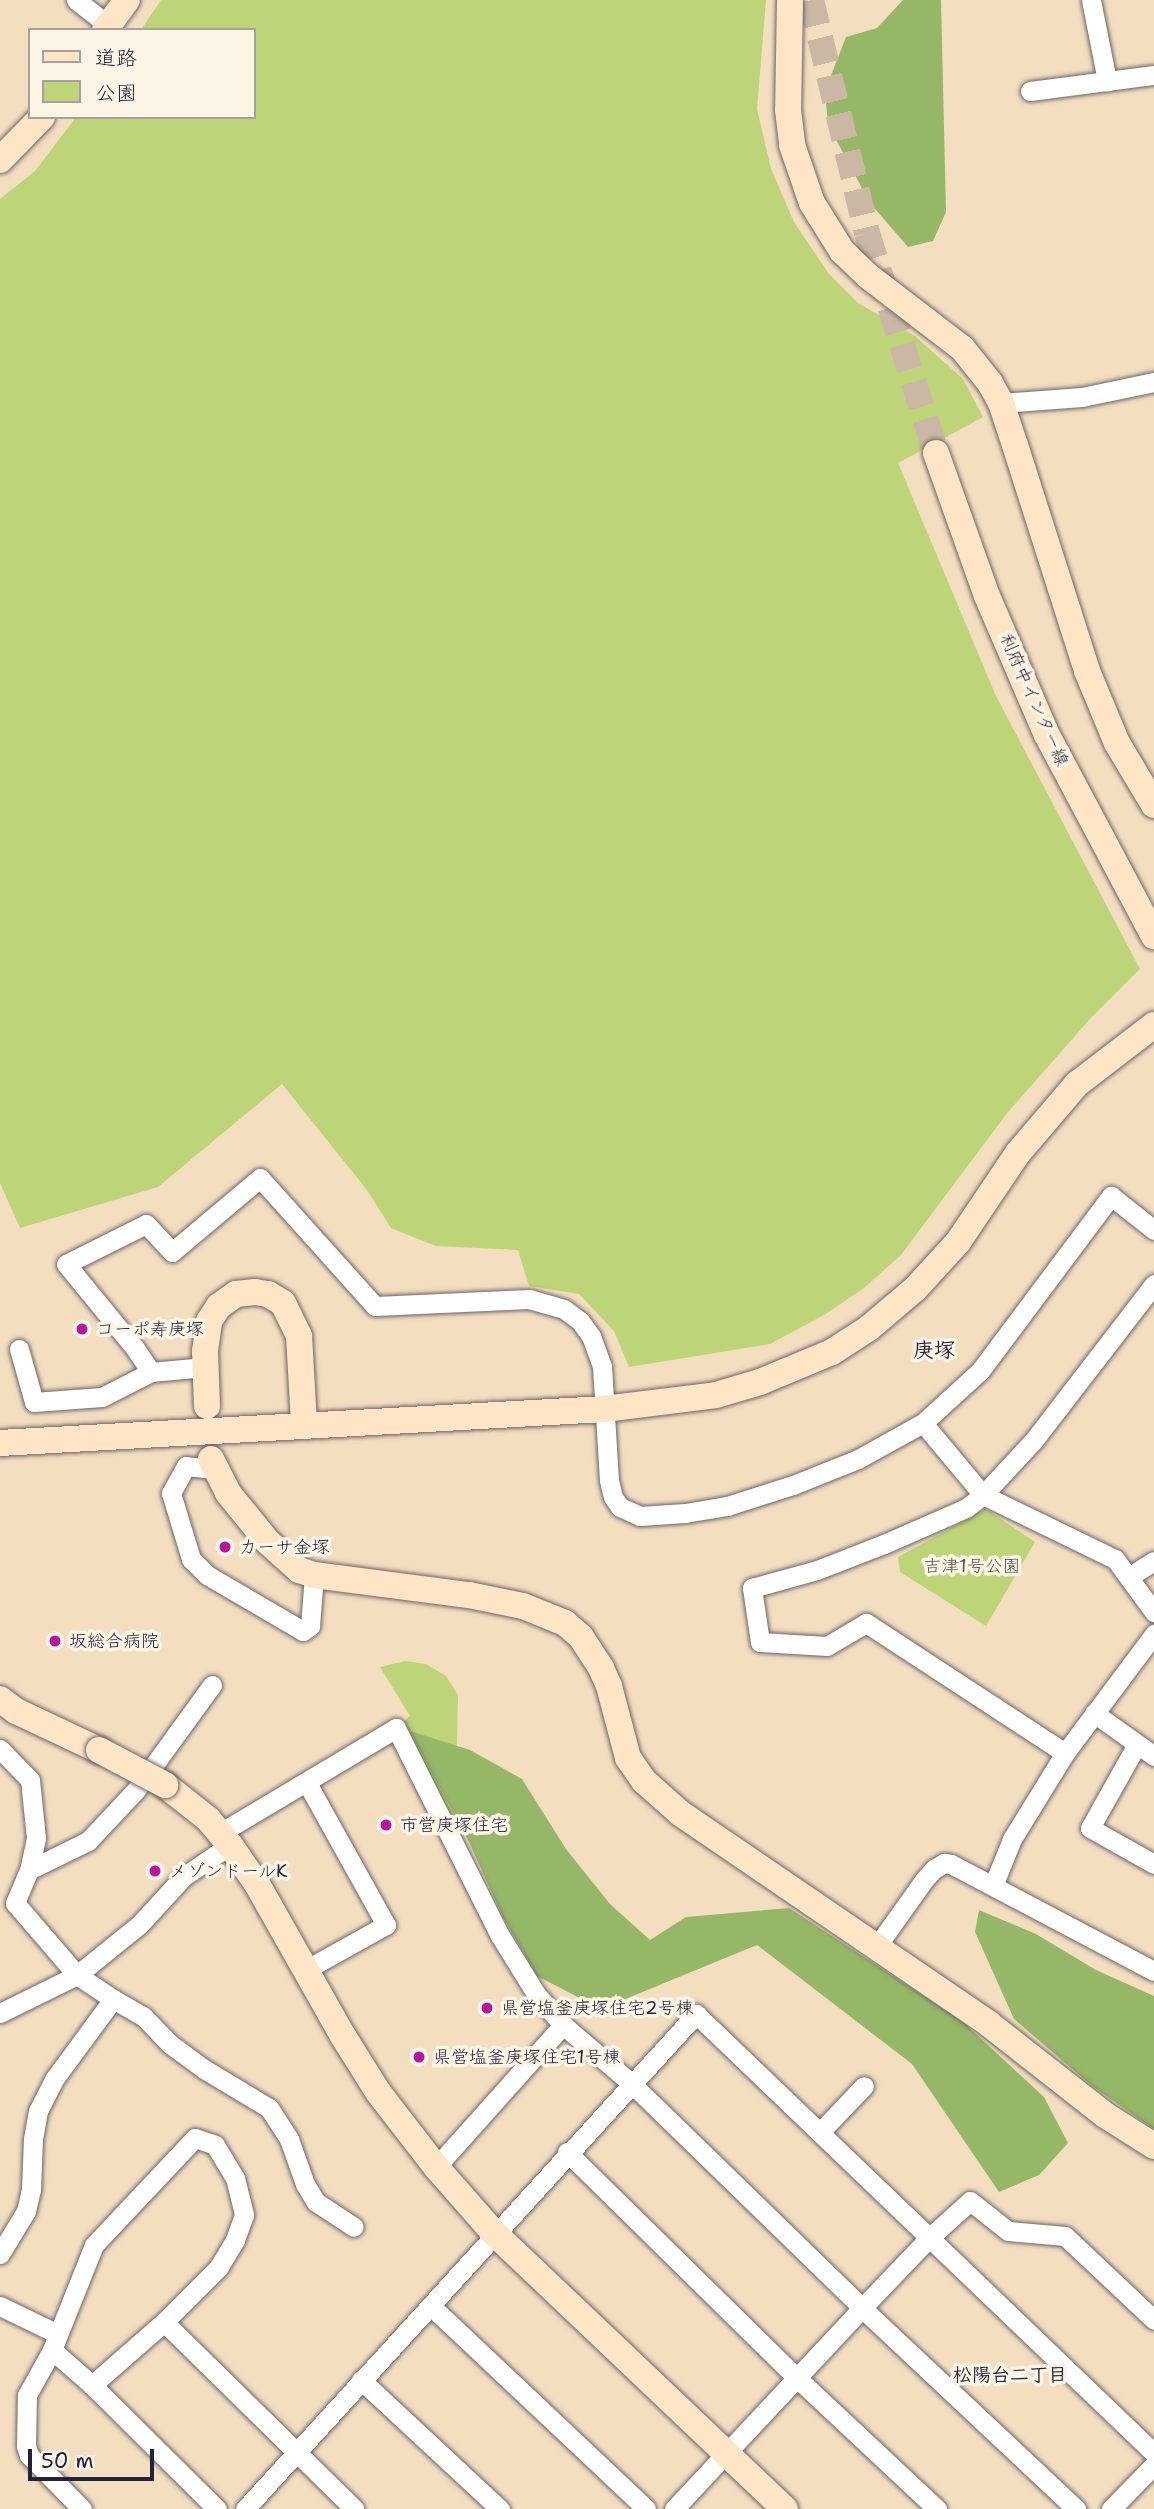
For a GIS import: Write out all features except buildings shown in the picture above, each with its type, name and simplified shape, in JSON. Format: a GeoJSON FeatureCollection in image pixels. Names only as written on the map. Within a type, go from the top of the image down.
{"type":"FeatureCollection","features":[{"type":"Feature","properties":{"kind":"street"},"geometry":{"type":"LineString","coordinates":[[76,0],[107,27],[127,0]]}},
{"type":"Feature","properties":{"kind":"street"},"geometry":{"type":"LineString","coordinates":[[790,0],[788,110],[792,145],[812,204],[842,251],[868,276],[962,348],[978,365],[1001,403],[1087,671],[1116,743],[1154,805]]}},
{"type":"Feature","properties":{"kind":"street"},"geometry":{"type":"LineString","coordinates":[[1091,0],[1107,81]]}},
{"type":"Feature","properties":{"kind":"street"},"geometry":{"type":"LineString","coordinates":[[1030,91],[1154,75]]}},
{"type":"Feature","properties":{"kind":"street"},"geometry":{"type":"LineString","coordinates":[[0,160],[40,119]]}},
{"type":"Feature","properties":{"kind":"street"},"geometry":{"type":"LineString","coordinates":[[1001,403],[1083,397],[1154,382]]}},
{"type":"Feature","properties":{"kind":"street","name":"利府中インター線"},"geometry":{"type":"LineString","coordinates":[[936,453],[988,596],[1047,735],[1154,936]]}},
{"type":"Feature","properties":{"kind":"street"},"geometry":{"type":"LineString","coordinates":[[0,1443],[604,1409],[716,1395],[760,1382],[832,1352],[869,1328],[915,1289],[958,1242],[1018,1153],[1077,1084],[1154,1025]]}},
{"type":"Feature","properties":{"kind":"street"},"geometry":{"type":"LineString","coordinates":[[150,1371],[134,1347],[66,1264],[145,1224],[172,1252],[260,1178],[374,1306],[529,1298],[564,1309],[580,1321],[597,1349],[602,1366],[612,1497],[620,1507],[640,1516],[727,1506],[793,1485],[858,1459],[923,1423],[980,1371],[1111,1196],[1154,1230]]}},
{"type":"Feature","properties":{"kind":"street"},"geometry":{"type":"LineString","coordinates":[[1065,1753],[866,1623],[827,1646],[760,1642],[752,1588],[817,1570],[966,1508],[983,1495],[1034,1440],[1154,1284]]}},
{"type":"Feature","properties":{"kind":"street"},"geometry":{"type":"LineString","coordinates":[[207,1406],[205,1367],[209,1321],[219,1306],[236,1294],[268,1294],[283,1303],[299,1336],[304,1424]]}},
{"type":"Feature","properties":{"kind":"street"},"geometry":{"type":"LineString","coordinates":[[19,1349],[34,1402],[102,1397],[150,1371],[205,1367]]}},
{"type":"Feature","properties":{"kind":"street"},"geometry":{"type":"LineString","coordinates":[[923,1423],[983,1495],[1115,1559],[1154,1612]]}},
{"type":"Feature","properties":{"kind":"street"},"geometry":{"type":"LineString","coordinates":[[314,1576],[310,1626],[303,1631],[207,1575],[191,1559],[171,1493],[186,1466],[213,1464],[228,1493],[268,1542],[299,1570],[314,1576],[483,1598],[547,1613],[565,1623],[581,1637],[601,1668],[628,1758],[644,1781],[691,1820],[989,2024],[1105,2115],[1154,2146]]}},
{"type":"Feature","properties":{"kind":"street"},"geometry":{"type":"LineString","coordinates":[[1130,1576],[1154,1561]]}},
{"type":"Feature","properties":{"kind":"street"},"geometry":{"type":"LineString","coordinates":[[993,1886],[1012,1839],[1065,1753],[1154,1634]]}},
{"type":"Feature","properties":{"kind":"street"},"geometry":{"type":"LineString","coordinates":[[29,1870],[88,1841],[135,1791],[212,1685]]}},
{"type":"Feature","properties":{"kind":"street"},"geometry":{"type":"LineString","coordinates":[[0,1699],[16,1711],[165,1785],[188,1801],[225,1839],[257,1884],[378,2092],[436,2167],[494,2234],[785,2509]]}},
{"type":"Feature","properties":{"kind":"street"},"geometry":{"type":"LineString","coordinates":[[1094,1713],[1136,1746],[1154,1756]]}},
{"type":"Feature","properties":{"kind":"street"},"geometry":{"type":"LineString","coordinates":[[0,2013],[77,1975],[140,1924],[183,1877],[225,1839],[307,1783],[396,1728],[499,1934],[536,1994],[563,2025],[631,2083],[862,2308],[1076,2509]]}},
{"type":"Feature","properties":{"kind":"street"},"geometry":{"type":"LineString","coordinates":[[1136,1746],[1090,1828],[1154,1864]]}},
{"type":"Feature","properties":{"kind":"street"},"geometry":{"type":"LineString","coordinates":[[0,1749],[30,1780],[36,1838],[29,1870],[15,1903],[77,1975],[143,2015],[170,2043],[204,2069],[270,2108],[289,2139],[305,2184],[316,2202],[354,2227]]}},
{"type":"Feature","properties":{"kind":"street"},"geometry":{"type":"LineString","coordinates":[[305,1970],[386,1926],[307,1783]]}},
{"type":"Feature","properties":{"kind":"street"},"geometry":{"type":"LineString","coordinates":[[877,1946],[924,1880],[944,1863],[1154,1971]]}},
{"type":"Feature","properties":{"kind":"street"},"geometry":{"type":"LineString","coordinates":[[0,2254],[26,2211],[31,2190],[33,2139],[38,2110],[55,2078],[113,1999]]}},
{"type":"Feature","properties":{"kind":"street"},"geometry":{"type":"LineString","coordinates":[[245,2509],[360,2380],[432,2307],[567,2152],[696,2014],[1154,2453]]}},
{"type":"Feature","properties":{"kind":"street"},"geometry":{"type":"LineString","coordinates":[[436,2167],[563,2025]]}},
{"type":"Feature","properties":{"kind":"street"},"geometry":{"type":"LineString","coordinates":[[821,2131],[864,2086]]}},
{"type":"Feature","properties":{"kind":"street"},"geometry":{"type":"LineString","coordinates":[[82,2509],[37,2465],[26,2446],[27,2395],[55,2342],[94,2245],[195,2138],[215,2145],[235,2178],[244,2215],[219,2267],[164,2322],[92,2385]]}},
{"type":"Feature","properties":{"kind":"street"},"geometry":{"type":"LineString","coordinates":[[567,2152],[797,2378],[937,2509]]}},
{"type":"Feature","properties":{"kind":"street"},"geometry":{"type":"LineString","coordinates":[[674,2509],[929,2238],[970,2201],[1008,2231],[1065,2236],[1154,2320]]}},
{"type":"Feature","properties":{"kind":"street"},"geometry":{"type":"LineString","coordinates":[[432,2307],[646,2509]]}},
{"type":"Feature","properties":{"kind":"street"},"geometry":{"type":"LineString","coordinates":[[1,2310],[55,2342],[92,2385],[217,2509]]}},
{"type":"Feature","properties":{"kind":"street"},"geometry":{"type":"LineString","coordinates":[[164,2322],[295,2454],[354,2509]]}},
{"type":"Feature","properties":{"kind":"street"},"geometry":{"type":"LineString","coordinates":[[360,2380],[500,2509]]}},
{"type":"Feature","properties":{"kind":"street"},"geometry":{"type":"LineString","coordinates":[[1111,2509],[1154,2465]]}},
{"type":"Feature","properties":{"kind":"green space"},"geometry":{"type":"Polygon","coordinates":[[[161,0],[766,0],[757,109],[771,169],[794,222],[829,274],[858,303],[915,336],[963,379],[983,417],[898,463],[996,696],[1140,969],[1089,1020],[1008,1112],[901,1255],[864,1288],[824,1315],[770,1344],[629,1367],[614,1331],[579,1294],[529,1286],[518,1250],[436,1246],[391,1228],[367,1190],[282,1084],[158,1187],[20,1228],[0,1183],[0,199],[35,171],[74,119],[256,119],[256,28],[142,28],[161,0]]]}},
{"type":"Feature","properties":{"kind":"green space"},"geometry":{"type":"Polygon","coordinates":[[[903,0],[941,0],[946,212],[933,241],[908,247],[870,203],[828,125],[825,91],[846,37],[877,28],[903,0]]]}},
{"type":"Feature","properties":{"kind":"green space","name":"吉津1号公園"},"geometry":{"type":"Polygon","coordinates":[[[986,1509],[1035,1542],[986,1626],[900,1572],[898,1557],[986,1509]]]}},
{"type":"Feature","properties":{"kind":"green space"},"geometry":{"type":"Polygon","coordinates":[[[405,1661],[426,1664],[446,1676],[458,1695],[455,1837],[396,1728],[410,1716],[380,1667],[405,1661]]]}},
{"type":"Feature","properties":{"kind":"green space"},"geometry":{"type":"Polygon","coordinates":[[[410,1731],[470,1750],[522,1779],[566,1849],[610,1904],[650,1940],[686,1917],[789,1908],[962,2021],[1044,2097],[1068,2143],[1039,2175],[999,2192],[912,2064],[757,1945],[601,2009],[537,1976],[503,1917],[469,1842],[410,1731]]]}},
{"type":"Feature","properties":{"kind":"green space"},"geometry":{"type":"Polygon","coordinates":[[[979,1910],[1036,1934],[1096,1970],[1154,1996],[1154,2129],[1092,2086],[1014,2019],[975,1932],[979,1910]]]}},
{"type":"Feature","properties":{"kind":"tunnel"},"geometry":{"type":"LineString","coordinates":[[811,0],[867,233],[936,453]]}},
{"type":"Feature","properties":{"kind":"place","name":"コーポ寿庚塚"},"geometry":{"type":"Point","coordinates":[82,1329]}},
{"type":"Feature","properties":{"kind":"place","name":"カーサ金塚"},"geometry":{"type":"Point","coordinates":[225,1547]}},
{"type":"Feature","properties":{"kind":"place","name":"坂総合病院"},"geometry":{"type":"Point","coordinates":[55,1641]}},
{"type":"Feature","properties":{"kind":"place","name":"市営庚塚住宅"},"geometry":{"type":"Point","coordinates":[386,1825]}},
{"type":"Feature","properties":{"kind":"place","name":"メゾンドールK"},"geometry":{"type":"Point","coordinates":[155,1871]}},
{"type":"Feature","properties":{"kind":"place","name":"県営塩釜庚塚住宅2号棟"},"geometry":{"type":"Point","coordinates":[487,2008]}},
{"type":"Feature","properties":{"kind":"place","name":"県営塩釜庚塚住宅1号棟"},"geometry":{"type":"Point","coordinates":[419,2057]}},
{"type":"Feature","properties":{"kind":"district","name":"庚塚"},"geometry":{"type":"Point","coordinates":[934,1350]}},
{"type":"Feature","properties":{"kind":"district","name":"松陽台二丁目"},"geometry":{"type":"Point","coordinates":[1010,2375]}}]}
